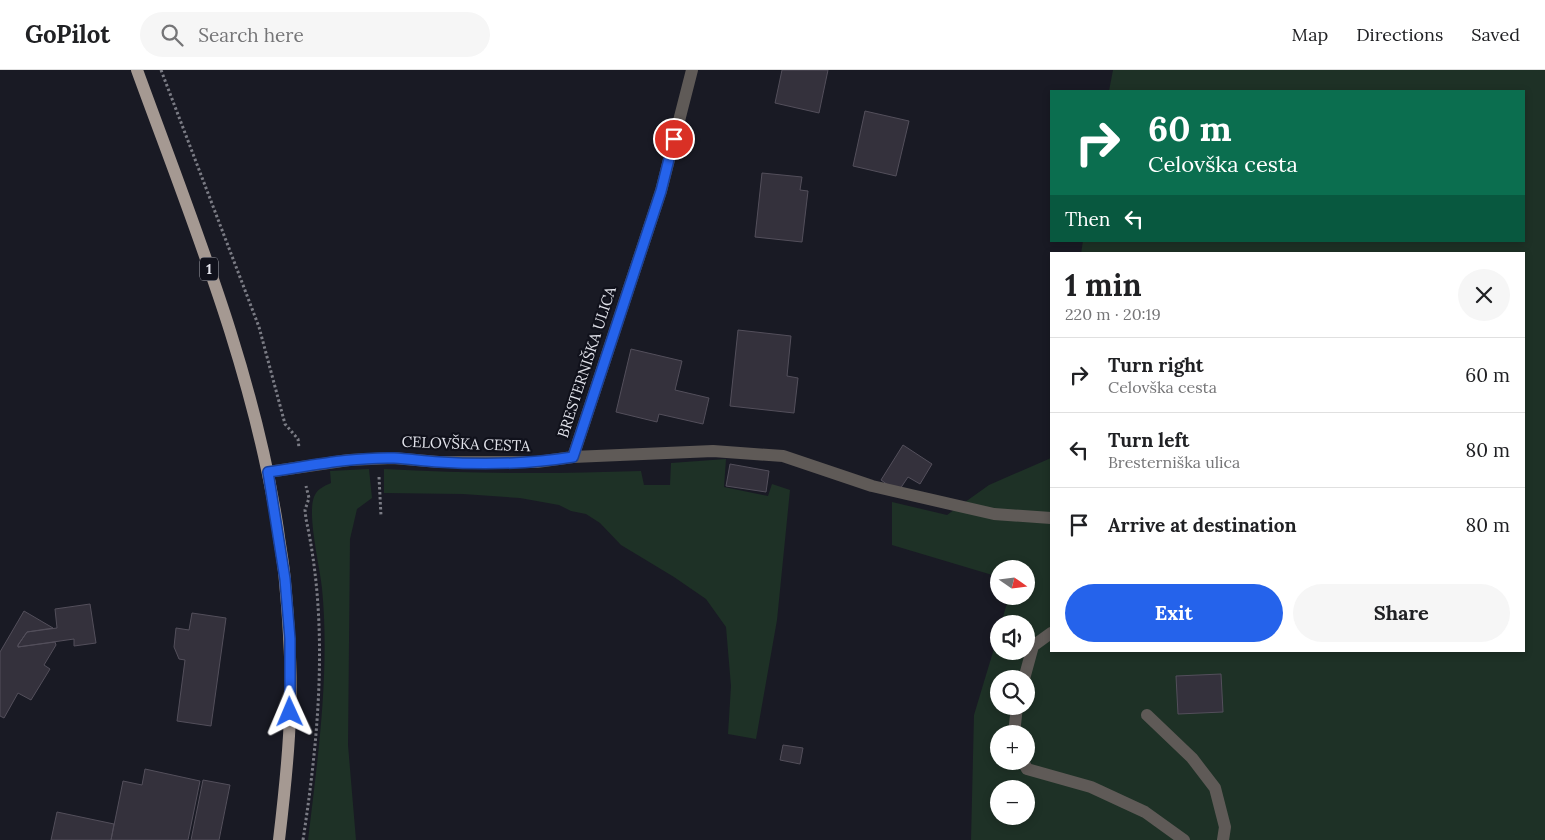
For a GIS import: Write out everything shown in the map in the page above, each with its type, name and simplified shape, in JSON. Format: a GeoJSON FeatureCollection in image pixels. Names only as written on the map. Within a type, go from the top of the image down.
{"type":"FeatureCollection","features":[{"type":"Feature","properties":{"kind":"main road","name":"1"},"geometry":{"type":"LineString","coordinates":[[137,70],[224,308],[268,472],[285,579],[290,639],[290,712],[286,775],[278,840]]}},
{"type":"Feature","properties":{"kind":"street","name":"BRESTERNIŠKA ULICA"},"geometry":{"type":"LineString","coordinates":[[692,70],[661,191],[573,457],[713,451],[783,456],[872,486],[994,514],[1050,518]]}},
{"type":"Feature","properties":{"kind":"street","name":"CELOVŠKA CESTA"},"geometry":{"type":"LineString","coordinates":[[268,472],[349,460],[393,458],[439,462],[502,463],[537,462],[573,457]]}},
{"type":"Feature","properties":{"kind":"street"},"geometry":{"type":"LineString","coordinates":[[1026,670],[1033,646],[1050,634]]}},
{"type":"Feature","properties":{"kind":"street"},"geometry":{"type":"LineString","coordinates":[[1147,715],[1192,758],[1214,788],[1225,827],[1223,840]]}},
{"type":"Feature","properties":{"kind":"street"},"geometry":{"type":"LineString","coordinates":[[1031,770],[1091,787],[1145,812],[1184,840]]}},
{"type":"Feature","properties":{"kind":"path"},"geometry":{"type":"LineString","coordinates":[[161,70],[259,327],[285,424],[288,430],[298,439]]}},
{"type":"Feature","properties":{"kind":"path"},"geometry":{"type":"LineString","coordinates":[[378,459],[380,516]]}},
{"type":"Feature","properties":{"kind":"path"},"geometry":{"type":"LineString","coordinates":[[303,840],[314,750],[320,665],[317,587],[305,510],[308,498]]}},
{"type":"Feature","properties":{"kind":"green space"},"geometry":{"type":"Polygon","coordinates":[[[1113,70],[1545,70],[1545,840],[971,840],[974,715],[991,660],[1035,660],[1035,615],[1004,615],[1006,605],[1035,605],[1035,560],[990,560],[990,574],[892,545],[892,502],[947,515],[989,485],[1050,458],[1050,652],[1525,652],[1525,252],[1081,252],[1083,242],[1525,242],[1525,90],[1109,90],[1113,70]]]}},
{"type":"Feature","properties":{"kind":"green space"},"geometry":{"type":"Polygon","coordinates":[[[726,459],[724,487],[768,496],[772,484],[790,490],[777,620],[756,739],[728,734],[731,686],[726,627],[706,599],[621,545],[600,523],[586,514],[571,511],[559,505],[520,498],[463,494],[384,493],[384,469],[512,473],[641,471],[644,485],[670,485],[671,463],[726,459]]]}},
{"type":"Feature","properties":{"kind":"green space"},"geometry":{"type":"Polygon","coordinates":[[[369,469],[372,498],[357,509],[350,539],[348,745],[356,840],[308,840],[322,714],[325,651],[322,588],[313,528],[312,505],[317,492],[331,483],[330,471],[369,469]]]}},
{"type":"Feature","properties":{"kind":"building"},"geometry":{"type":"Polygon","coordinates":[[[782,70],[828,70],[819,113],[775,103],[782,70]]]}},
{"type":"Feature","properties":{"kind":"building"},"geometry":{"type":"Polygon","coordinates":[[[865,111],[909,121],[896,176],[853,166],[865,111]]]}},
{"type":"Feature","properties":{"kind":"building"},"geometry":{"type":"Polygon","coordinates":[[[762,173],[802,177],[800,190],[808,191],[802,242],[755,237],[762,173]]]}},
{"type":"Feature","properties":{"kind":"building"},"geometry":{"type":"Polygon","coordinates":[[[738,330],[791,336],[787,376],[798,378],[794,413],[730,406],[738,330]]]}},
{"type":"Feature","properties":{"kind":"building"},"geometry":{"type":"Polygon","coordinates":[[[631,349],[682,361],[675,390],[709,398],[703,424],[659,414],[657,422],[616,412],[631,349]]]}},
{"type":"Feature","properties":{"kind":"building"},"geometry":{"type":"Polygon","coordinates":[[[903,445],[932,464],[920,484],[908,477],[898,492],[881,480],[903,445]]]}},
{"type":"Feature","properties":{"kind":"building"},"geometry":{"type":"Polygon","coordinates":[[[730,464],[769,471],[766,492],[726,486],[730,464]]]}},
{"type":"Feature","properties":{"kind":"building"},"geometry":{"type":"Polygon","coordinates":[[[90,604],[96,643],[74,646],[74,639],[18,647],[27,632],[57,628],[55,609],[90,604]]]}},
{"type":"Feature","properties":{"kind":"building"},"geometry":{"type":"Polygon","coordinates":[[[24,611],[53,628],[27,632],[18,647],[55,642],[56,645],[44,665],[50,669],[31,700],[18,693],[4,718],[0,716],[0,652],[24,611]]]}},
{"type":"Feature","properties":{"kind":"building"},"geometry":{"type":"Polygon","coordinates":[[[192,613],[226,618],[211,726],[177,721],[185,660],[179,659],[174,647],[176,628],[189,630],[192,613]]]}},
{"type":"Feature","properties":{"kind":"building"},"geometry":{"type":"Polygon","coordinates":[[[1221,674],[1223,712],[1178,714],[1176,676],[1221,674]]]}},
{"type":"Feature","properties":{"kind":"building"},"geometry":{"type":"Polygon","coordinates":[[[783,745],[803,748],[800,764],[780,760],[783,745]]]}},
{"type":"Feature","properties":{"kind":"building"},"geometry":{"type":"Polygon","coordinates":[[[145,769],[200,781],[188,840],[111,840],[123,781],[142,785],[145,769]]]}},
{"type":"Feature","properties":{"kind":"building"},"geometry":{"type":"Polygon","coordinates":[[[203,780],[230,785],[219,840],[191,840],[203,780]]]}},
{"type":"Feature","properties":{"kind":"building"},"geometry":{"type":"Polygon","coordinates":[[[57,812],[114,824],[111,840],[51,840],[57,812]]]}},
{"type":"Feature","properties":{"kind":"route"},"geometry":{"type":"LineString","coordinates":[[290,712],[290,639],[285,579],[268,472],[349,460],[393,458],[439,462],[522,463],[573,457],[661,191],[674,139]]}}]}
